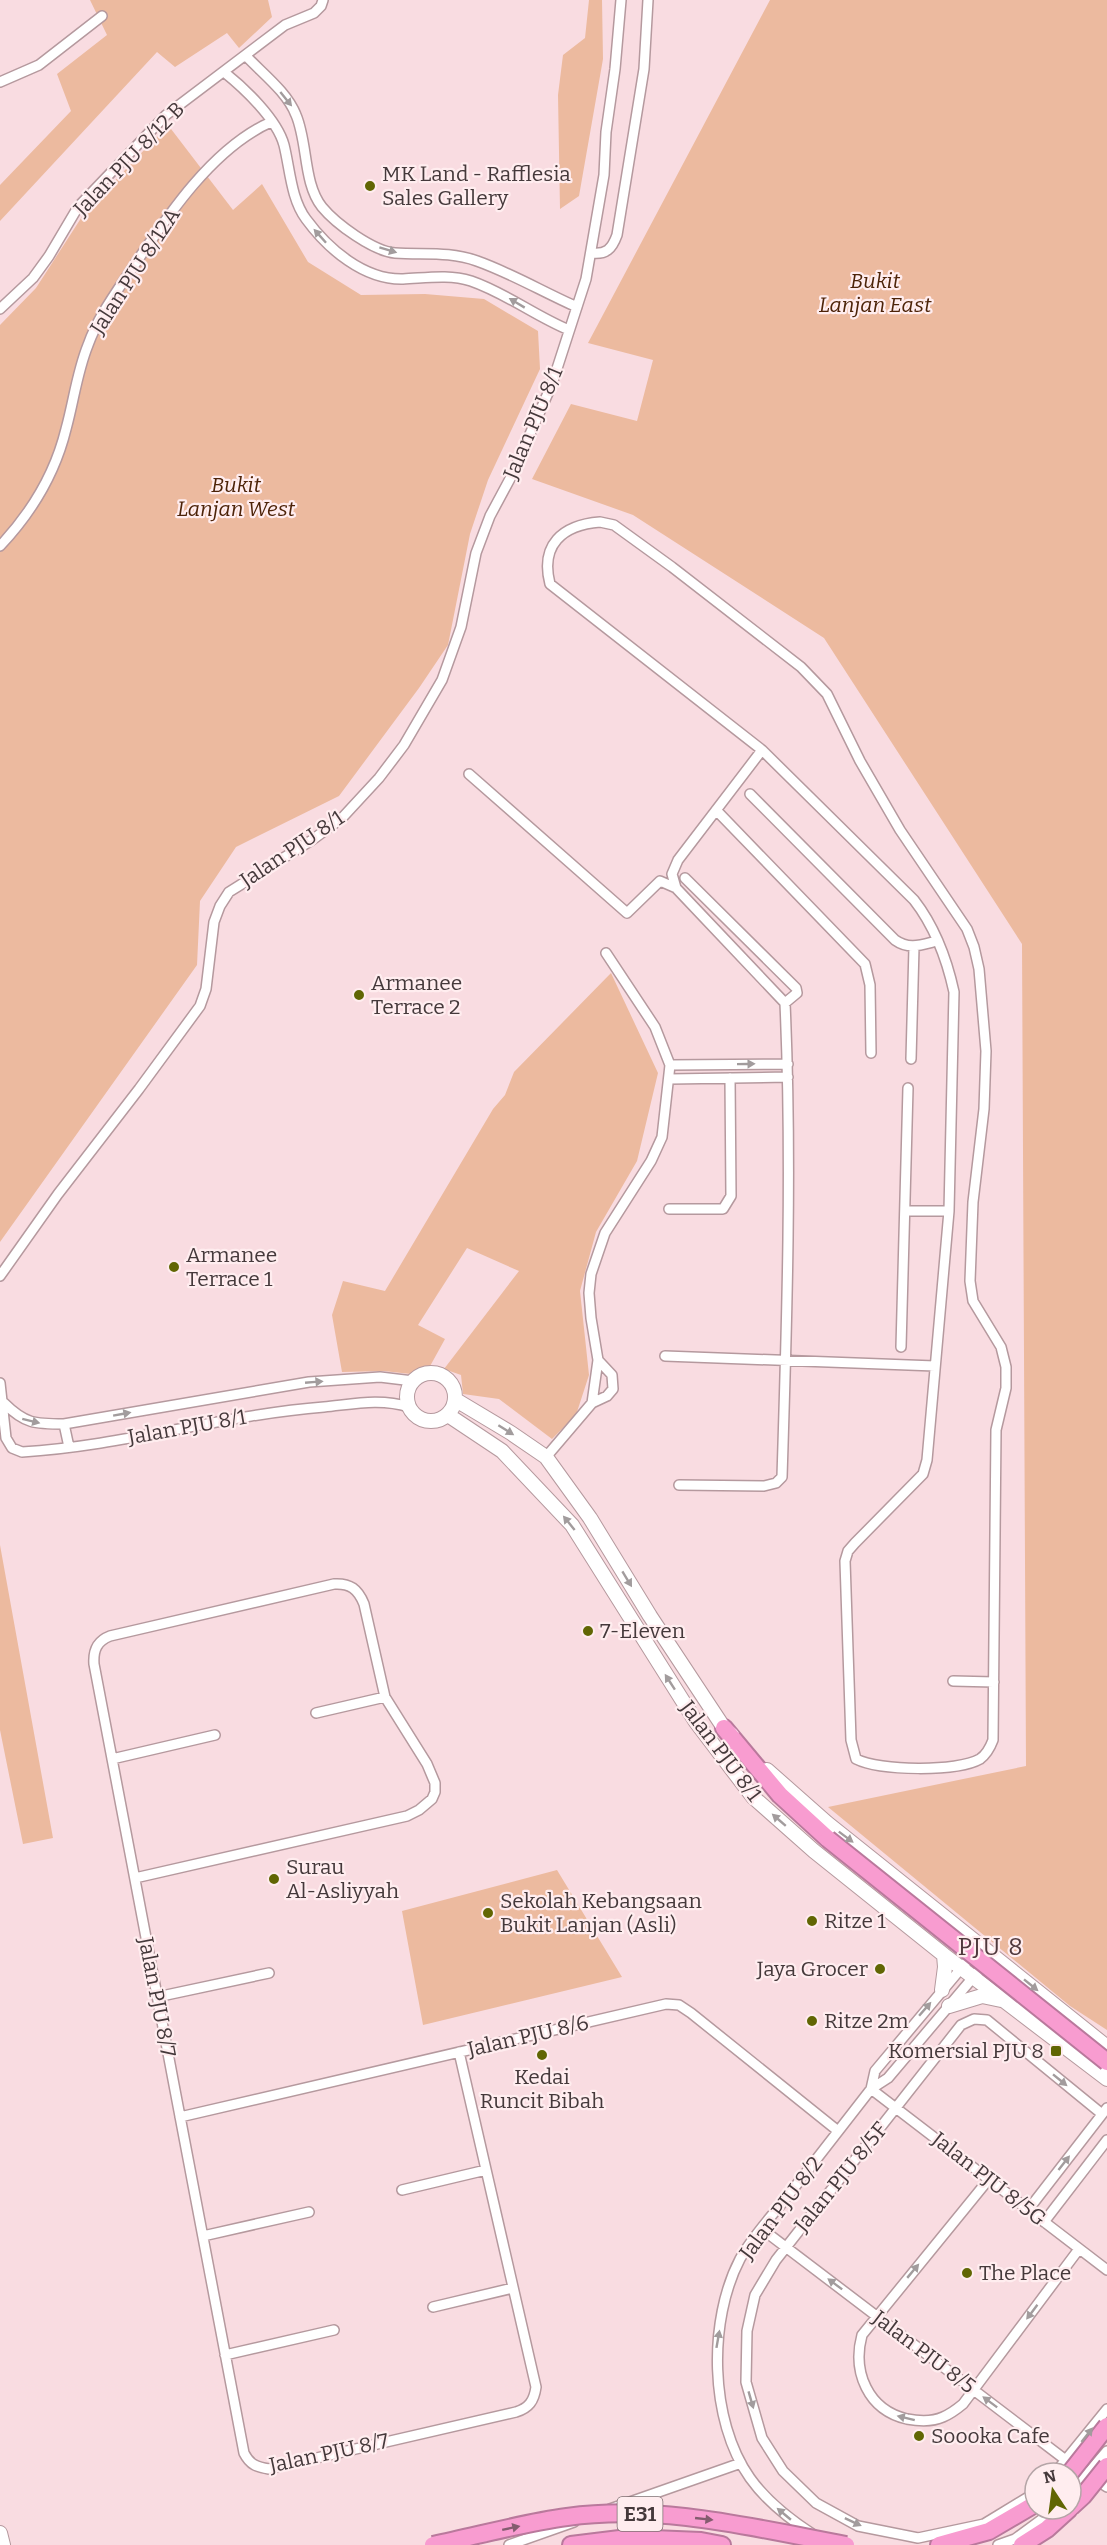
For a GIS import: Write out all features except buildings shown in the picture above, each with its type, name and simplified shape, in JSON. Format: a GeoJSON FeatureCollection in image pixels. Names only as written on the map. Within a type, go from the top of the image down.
{"type":"FeatureCollection","features":[{"type":"Feature","properties":{"kind":"highway"},"geometry":{"type":"LineString","coordinates":[[724,1728],[780,1795],[828,1839],[1107,2062]]}},
{"type":"Feature","properties":{"kind":"highway"},"geometry":{"type":"LineString","coordinates":[[1074,2461],[1107,2426]]}},
{"type":"Feature","properties":{"kind":"highway"},"geometry":{"type":"LineString","coordinates":[[1083,2496],[1107,2466]]}},
{"type":"Feature","properties":{"kind":"highway"},"geometry":{"type":"LineString","coordinates":[[939,2545],[989,2531],[1023,2511]]}},
{"type":"Feature","properties":{"kind":"highway","name":"E31"},"geometry":{"type":"LineString","coordinates":[[433,2545],[568,2517],[639,2514],[712,2520],[846,2545]]}},
{"type":"Feature","properties":{"kind":"highway"},"geometry":{"type":"LineString","coordinates":[[1022,2545],[1056,2521]]}},
{"type":"Feature","properties":{"kind":"highway","name":"E31"},"geometry":{"type":"LineString","coordinates":[[572,2545],[628,2538],[701,2541],[722,2545]]}},
{"type":"Feature","properties":{"kind":"main road"},"geometry":{"type":"LineString","coordinates":[[426,1373],[441,1374],[453,1385],[456,1400],[448,1415],[431,1422],[414,1415],[409,1407],[407,1394],[413,1381],[426,1373]]}},
{"type":"Feature","properties":{"kind":"main road","name":"Jalan PJU 8/1"},"geometry":{"type":"LineString","coordinates":[[456,1400],[511,1433],[546,1458],[590,1518],[650,1616],[724,1728],[811,1809],[979,1947],[993,1955],[1107,2047]]}},
{"type":"Feature","properties":{"kind":"main road","name":"Jalan PJU 8/1"},"geometry":{"type":"LineString","coordinates":[[448,1415],[502,1452],[572,1525],[696,1722],[753,1797],[814,1851],[944,1955],[1107,2079]]}},
{"type":"Feature","properties":{"kind":"main road"},"geometry":{"type":"LineString","coordinates":[[634,1626],[650,1616]]}},
{"type":"Feature","properties":{"kind":"main road"},"geometry":{"type":"LineString","coordinates":[[942,1990],[944,1955]]}},
{"type":"Feature","properties":{"kind":"main road"},"geometry":{"type":"LineString","coordinates":[[949,2006],[982,1996],[1009,2003]]}},
{"type":"Feature","properties":{"kind":"main road"},"geometry":{"type":"LineString","coordinates":[[0,2533],[3,2545]]}},
{"type":"Feature","properties":{"kind":"street","name":"Jalan PJU 8/12 B"},"geometry":{"type":"LineString","coordinates":[[0,309],[33,278],[78,207],[166,115],[285,25],[314,13],[323,0]]}},
{"type":"Feature","properties":{"kind":"street","name":"Jalan PJU 8/1"},"geometry":{"type":"LineString","coordinates":[[0,1276],[58,1194],[200,1006],[206,989],[214,922],[229,892],[312,840],[342,818],[380,778],[442,681],[461,627],[476,553],[552,384],[577,307],[591,253],[604,175],[606,132],[615,69],[621,0]]}},
{"type":"Feature","properties":{"kind":"street"},"geometry":{"type":"LineString","coordinates":[[591,253],[601,254],[609,250],[617,235],[644,69],[648,0]]}},
{"type":"Feature","properties":{"kind":"street"},"geometry":{"type":"LineString","coordinates":[[0,82],[39,65],[102,16]]}},
{"type":"Feature","properties":{"kind":"street"},"geometry":{"type":"LineString","coordinates":[[246,56],[290,102],[297,115],[316,197],[330,215],[370,244],[392,252],[453,254],[477,261],[577,307]]}},
{"type":"Feature","properties":{"kind":"street"},"geometry":{"type":"LineString","coordinates":[[224,72],[248,91],[283,142],[297,202],[304,217],[323,240],[366,272],[380,277],[400,279],[451,277],[470,281],[501,294],[544,320],[569,330]]}},
{"type":"Feature","properties":{"kind":"street","name":"Jalan PJU 8/12A"},"geometry":{"type":"LineString","coordinates":[[0,546],[31,509],[56,463],[86,350],[96,324],[110,301],[157,231],[186,194],[237,142],[270,122]]}},
{"type":"Feature","properties":{"kind":"street"},"geometry":{"type":"LineString","coordinates":[[283,142],[303,136]]}},
{"type":"Feature","properties":{"kind":"street"},"geometry":{"type":"LineString","coordinates":[[586,523],[614,525],[801,667],[827,694],[860,761],[917,856],[962,920],[974,947],[979,969],[986,1051],[984,1109],[972,1212],[970,1281],[973,1301],[1001,1347],[1006,1367],[1005,1388],[996,1430],[993,1740],[987,1753],[980,1759],[946,1769],[876,1765],[856,1759],[851,1740],[845,1561],[848,1551],[855,1543],[923,1474],[927,1460],[949,1211],[954,992],[948,966],[925,914],[914,900],[762,750],[550,584],[546,570],[548,555],[559,537],[569,529],[586,523]]}},
{"type":"Feature","properties":{"kind":"street"},"geometry":{"type":"LineString","coordinates":[[679,1485],[764,1486],[782,1477],[786,1361],[788,1077],[785,1003],[676,888],[673,881],[674,867],[762,750]]}},
{"type":"Feature","properties":{"kind":"street"},"geometry":{"type":"LineString","coordinates":[[469,774],[627,913],[660,881],[676,888]]}},
{"type":"Feature","properties":{"kind":"street"},"geometry":{"type":"LineString","coordinates":[[750,794],[895,940],[903,946],[915,947],[937,941]]}},
{"type":"Feature","properties":{"kind":"street"},"geometry":{"type":"LineString","coordinates":[[716,810],[865,964],[870,985],[871,1053]]}},
{"type":"Feature","properties":{"kind":"street"},"geometry":{"type":"LineString","coordinates":[[686,878],[796,988],[797,993],[785,1003]]}},
{"type":"Feature","properties":{"kind":"street"},"geometry":{"type":"LineString","coordinates":[[911,1059],[915,947]]}},
{"type":"Feature","properties":{"kind":"street"},"geometry":{"type":"LineString","coordinates":[[592,1403],[598,1360],[591,1318],[589,1293],[591,1274],[605,1233],[651,1161],[662,1137],[670,1079],[670,1065],[655,1027],[606,953]]}},
{"type":"Feature","properties":{"kind":"street"},"geometry":{"type":"LineString","coordinates":[[670,1065],[788,1064]]}},
{"type":"Feature","properties":{"kind":"street"},"geometry":{"type":"LineString","coordinates":[[670,1079],[788,1077]]}},
{"type":"Feature","properties":{"kind":"street"},"geometry":{"type":"LineString","coordinates":[[669,1209],[723,1209],[728,1203],[730,1196],[730,1078]]}},
{"type":"Feature","properties":{"kind":"street"},"geometry":{"type":"LineString","coordinates":[[901,1347],[908,1088]]}},
{"type":"Feature","properties":{"kind":"street"},"geometry":{"type":"LineString","coordinates":[[905,1210],[949,1211]]}},
{"type":"Feature","properties":{"kind":"street"},"geometry":{"type":"LineString","coordinates":[[665,1356],[935,1366]]}},
{"type":"Feature","properties":{"kind":"street"},"geometry":{"type":"LineString","coordinates":[[546,1458],[592,1403],[607,1396],[613,1389],[614,1382],[609,1369],[598,1360]]}},
{"type":"Feature","properties":{"kind":"street","name":"Jalan PJU 8/1"},"geometry":{"type":"LineString","coordinates":[[4,1403],[16,1415],[28,1422],[64,1424],[309,1382],[380,1377],[413,1381]]}},
{"type":"Feature","properties":{"kind":"street","name":"Jalan PJU 8/1"},"geometry":{"type":"LineString","coordinates":[[0,1383],[8,1444],[22,1452],[69,1447],[298,1409],[389,1401],[409,1407]]}},
{"type":"Feature","properties":{"kind":"street"},"geometry":{"type":"LineString","coordinates":[[64,1424],[69,1447]]}},
{"type":"Feature","properties":{"kind":"street","name":"Jalan PJU 8/7"},"geometry":{"type":"LineString","coordinates":[[135,1878],[407,1816],[432,1799],[435,1783],[427,1764],[385,1697],[360,1594],[346,1583],[101,1640],[93,1655],[112,1759],[244,2453],[248,2460],[257,2467],[269,2469],[279,2467],[525,2409],[535,2397],[536,2387],[459,2052]]}},
{"type":"Feature","properties":{"kind":"street"},"geometry":{"type":"LineString","coordinates":[[953,1682],[994,1682]]}},
{"type":"Feature","properties":{"kind":"street"},"geometry":{"type":"LineString","coordinates":[[316,1713],[385,1697]]}},
{"type":"Feature","properties":{"kind":"street"},"geometry":{"type":"LineString","coordinates":[[112,1759],[215,1735]]}},
{"type":"Feature","properties":{"kind":"street","name":"Jalan PJU 8/2"},"geometry":{"type":"LineString","coordinates":[[871,2089],[875,2070],[979,1947]]}},
{"type":"Feature","properties":{"kind":"street","name":"Jalan PJU 8/2"},"geometry":{"type":"LineString","coordinates":[[833,2545],[782,2514],[750,2479],[741,2463],[720,2401],[716,2354],[729,2288],[741,2259],[762,2229],[871,2089],[888,2078],[993,1955]]}},
{"type":"Feature","properties":{"kind":"street"},"geometry":{"type":"LineString","coordinates":[[158,1997],[269,1973]]}},
{"type":"Feature","properties":{"kind":"street","name":"Jalan PJU 8/6"},"geometry":{"type":"LineString","coordinates":[[180,2117],[666,2004],[679,2005],[838,2131]]}},
{"type":"Feature","properties":{"kind":"street","name":"Jalan PJU 8/5F"},"geometry":{"type":"LineString","coordinates":[[1023,2500],[984,2524],[918,2538],[858,2526],[816,2503],[783,2470],[762,2438],[746,2382],[747,2331],[754,2295],[786,2247],[961,2025],[974,2019],[987,2020],[1105,2111]]}},
{"type":"Feature","properties":{"kind":"street","name":"Jalan PJU 8/5G"},"geometry":{"type":"LineString","coordinates":[[871,2089],[1107,2270]]}},
{"type":"Feature","properties":{"kind":"street"},"geometry":{"type":"LineString","coordinates":[[1028,2210],[1105,2111]]}},
{"type":"Feature","properties":{"kind":"street"},"geometry":{"type":"LineString","coordinates":[[1044,2222],[1107,2140]]}},
{"type":"Feature","properties":{"kind":"street"},"geometry":{"type":"LineString","coordinates":[[402,2190],[486,2170]]}},
{"type":"Feature","properties":{"kind":"street"},"geometry":{"type":"LineString","coordinates":[[989,2179],[862,2336],[858,2359],[862,2379],[876,2403],[899,2417],[930,2420],[943,2417],[963,2404],[1079,2249]]}},
{"type":"Feature","properties":{"kind":"street"},"geometry":{"type":"LineString","coordinates":[[203,2236],[309,2212]]}},
{"type":"Feature","properties":{"kind":"street","name":"Jalan PJU 8/5"},"geometry":{"type":"LineString","coordinates":[[762,2229],[974,2390],[1061,2461]]}},
{"type":"Feature","properties":{"kind":"street"},"geometry":{"type":"LineString","coordinates":[[433,2307],[513,2288]]}},
{"type":"Feature","properties":{"kind":"street"},"geometry":{"type":"LineString","coordinates":[[225,2355],[334,2330]]}},
{"type":"Feature","properties":{"kind":"street"},"geometry":{"type":"LineString","coordinates":[[1072,2461],[1107,2409]]}},
{"type":"Feature","properties":{"kind":"street"},"geometry":{"type":"LineString","coordinates":[[1083,2480],[1107,2451]]}},
{"type":"Feature","properties":{"kind":"street"},"geometry":{"type":"LineString","coordinates":[[508,2545],[741,2463]]}},
{"type":"Feature","properties":{"kind":"street","name":"Jalan PJU 8/5"},"geometry":{"type":"LineString","coordinates":[[1083,2473],[1107,2487]]}},
{"type":"Feature","properties":{"kind":"street"},"geometry":{"type":"LineString","coordinates":[[998,2545],[1015,2539],[1040,2521]]}},
{"type":"Feature","properties":{"kind":"green space"},"geometry":{"type":"Polygon","coordinates":[[[90,0],[268,0],[272,17],[239,48],[227,33],[175,67],[157,52],[0,221],[0,185],[71,111],[57,74],[107,35],[90,0]]]}},
{"type":"Feature","properties":{"kind":"green space"},"geometry":{"type":"Polygon","coordinates":[[[589,0],[602,0],[603,59],[579,196],[560,209],[558,95],[563,55],[585,38],[589,0]]]}},
{"type":"Feature","properties":{"kind":"green space","name":"Bukit Lanjan East"},"geometry":{"type":"Polygon","coordinates":[[[770,0],[1107,0],[1107,2030],[1070,2006],[828,1807],[1026,1766],[1022,944],[824,638],[633,515],[532,479],[571,404],[637,421],[653,360],[588,343],[770,0]]]}},
{"type":"Feature","properties":{"kind":"green space","name":"Bukit Lanjan West"},"geometry":{"type":"Polygon","coordinates":[[[168,125],[233,210],[262,184],[308,262],[361,295],[425,294],[484,299],[538,331],[540,369],[488,480],[470,534],[448,645],[339,796],[236,847],[200,901],[197,965],[0,1242],[0,325],[36,288],[85,212],[168,125]]]}},
{"type":"Feature","properties":{"kind":"green space"},"geometry":{"type":"Polygon","coordinates":[[[611,973],[658,1073],[637,1161],[596,1232],[580,1291],[589,1375],[576,1415],[552,1439],[499,1399],[463,1394],[461,1375],[444,1369],[519,1271],[467,1248],[418,1325],[445,1339],[429,1368],[411,1374],[384,1371],[342,1372],[332,1315],[343,1281],[385,1291],[493,1109],[505,1095],[514,1072],[611,973]]]}},
{"type":"Feature","properties":{"kind":"green space"},"geometry":{"type":"Polygon","coordinates":[[[0,1545],[53,1838],[23,1844],[0,1730],[0,1545]]]}},
{"type":"Feature","properties":{"kind":"green space"},"geometry":{"type":"Polygon","coordinates":[[[557,1870],[622,1977],[423,2025],[402,1911],[557,1870]]]}},
{"type":"Feature","properties":{"kind":"place","name":"MK Land - Rafflesia Sales Gallery"},"geometry":{"type":"Point","coordinates":[370,186]}},
{"type":"Feature","properties":{"kind":"place","name":"Armanee Terrace 2"},"geometry":{"type":"Point","coordinates":[359,995]}},
{"type":"Feature","properties":{"kind":"place","name":"Armanee Terrace 1"},"geometry":{"type":"Point","coordinates":[174,1267]}},
{"type":"Feature","properties":{"kind":"place","name":"7-Eleven"},"geometry":{"type":"Point","coordinates":[588,1631]}},
{"type":"Feature","properties":{"kind":"place","name":"Surau Al-Asliyyah"},"geometry":{"type":"Point","coordinates":[274,1879]}},
{"type":"Feature","properties":{"kind":"place","name":"Sekolah Kebangsaan Bukit Lanjan (Asli)"},"geometry":{"type":"Point","coordinates":[488,1913]}},
{"type":"Feature","properties":{"kind":"place","name":"Ritze 1"},"geometry":{"type":"Point","coordinates":[812,1921]}},
{"type":"Feature","properties":{"kind":"place","name":"Jaya Grocer"},"geometry":{"type":"Point","coordinates":[880,1969]}},
{"type":"Feature","properties":{"kind":"place","name":"Ritze 2m"},"geometry":{"type":"Point","coordinates":[812,2021]}},
{"type":"Feature","properties":{"kind":"place","name":"Komersial PJU 8"},"geometry":{"type":"Point","coordinates":[1056,2051]}},
{"type":"Feature","properties":{"kind":"place","name":"Kedai Runcit Bibah"},"geometry":{"type":"Point","coordinates":[542,2055]}},
{"type":"Feature","properties":{"kind":"place","name":"The Place"},"geometry":{"type":"Point","coordinates":[967,2273]}},
{"type":"Feature","properties":{"kind":"place","name":"Soooka Cafe"},"geometry":{"type":"Point","coordinates":[919,2436]}},
{"type":"Feature","properties":{"kind":"district","name":"PJU 8"},"geometry":{"type":"Point","coordinates":[991,1947]}}]}
